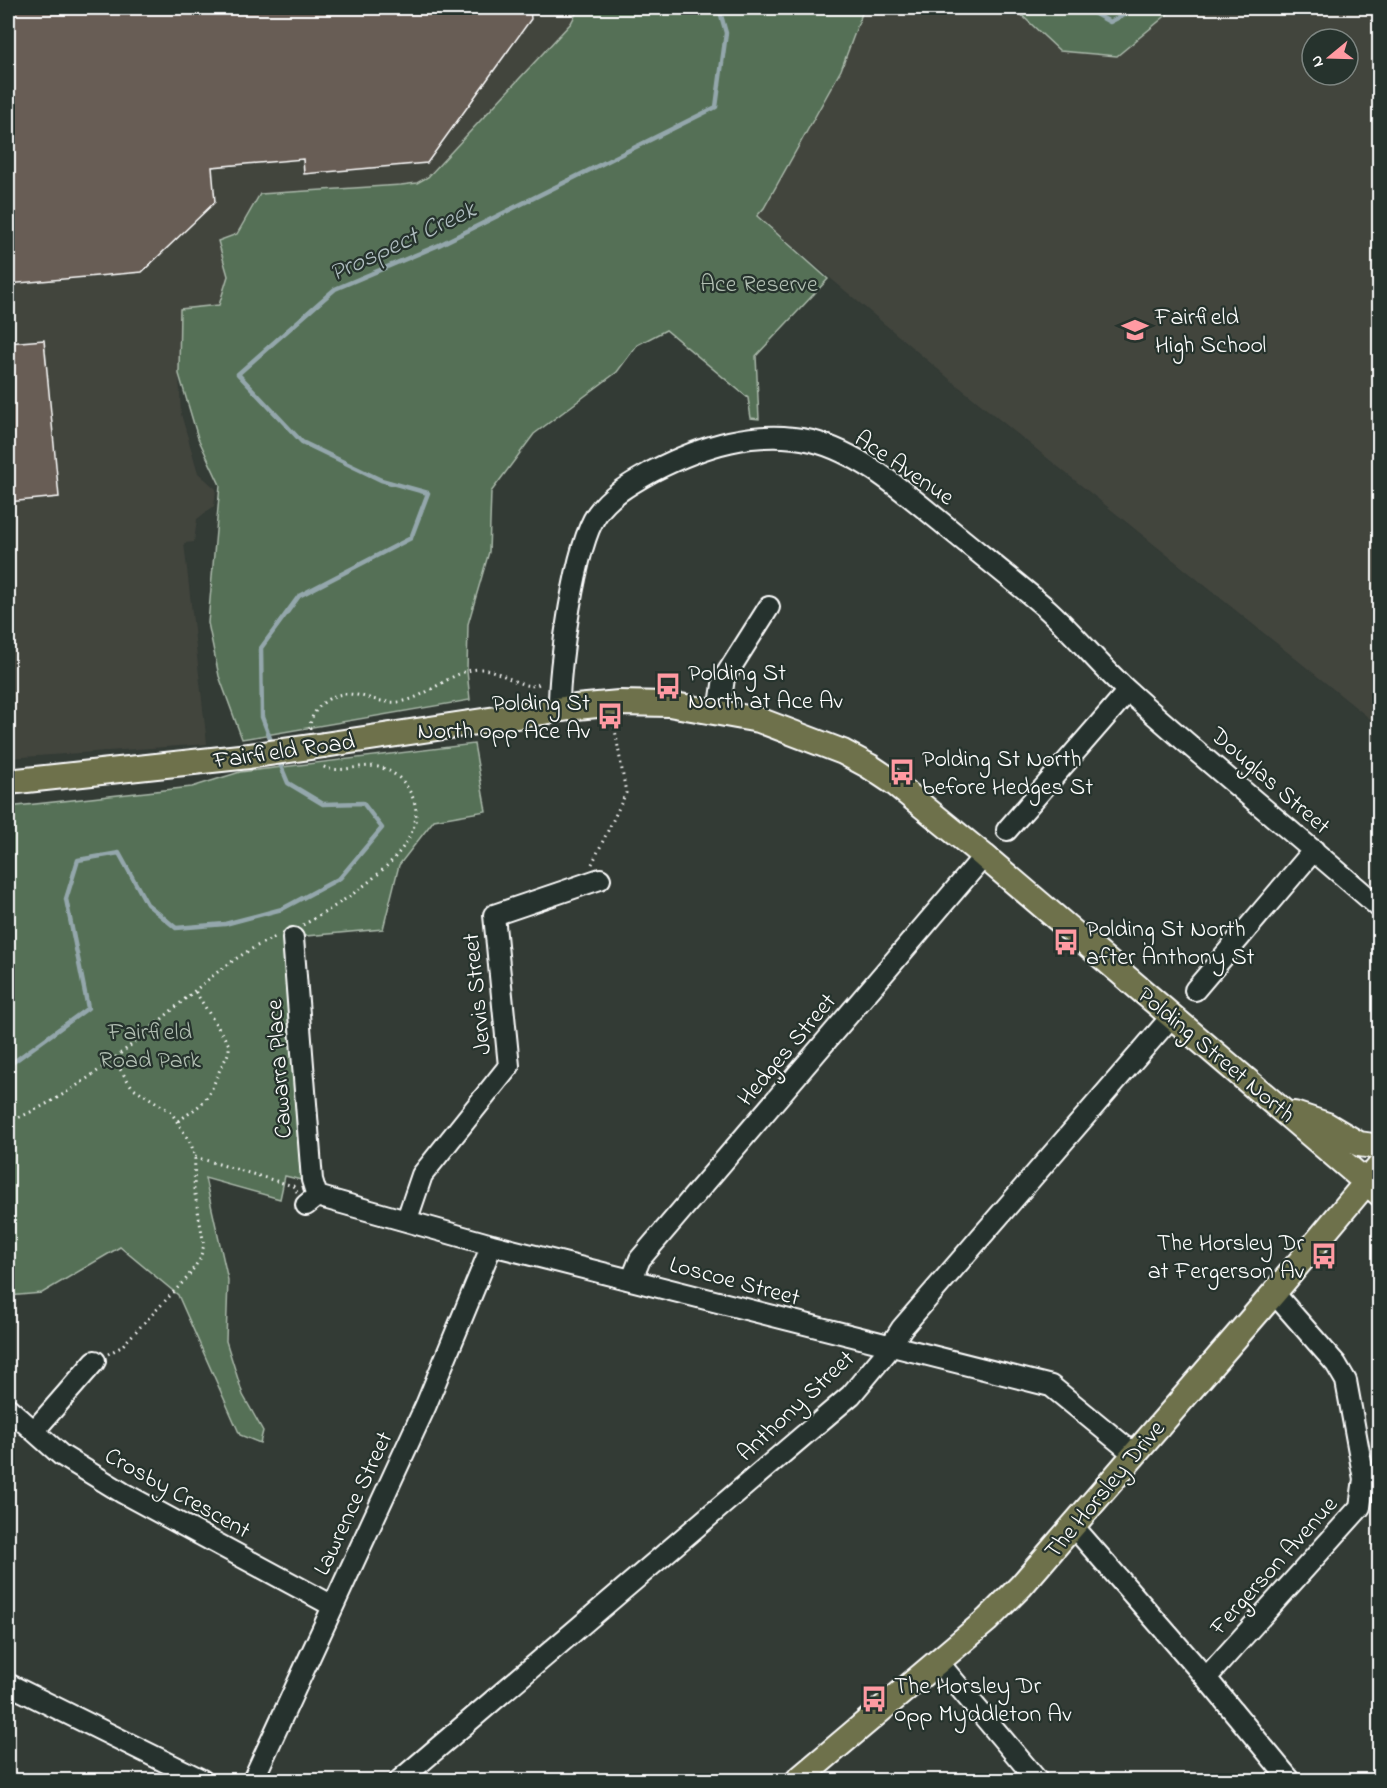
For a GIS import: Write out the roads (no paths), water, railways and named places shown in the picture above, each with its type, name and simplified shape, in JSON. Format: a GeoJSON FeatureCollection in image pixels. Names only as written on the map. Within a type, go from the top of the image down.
{"type":"FeatureCollection","features":[{"type":"Feature","properties":{"kind":"main road","name":"Polding Street North"},"geometry":{"type":"LineString","coordinates":[[559,709],[619,703],[669,704],[719,712],[792,730],[843,752],[893,782],[984,856],[1283,1110],[1375,1181]]}},
{"type":"Feature","properties":{"kind":"main road","name":"Fairfield Road"},"geometry":{"type":"LineString","coordinates":[[8,782],[249,756],[559,709]]}},
{"type":"Feature","properties":{"kind":"main road"},"geometry":{"type":"LineString","coordinates":[[1283,1110],[1327,1125],[1359,1144],[1380,1147]]}},
{"type":"Feature","properties":{"kind":"main road","name":"The Horsley Drive"},"geometry":{"type":"LineString","coordinates":[[801,1779],[1010,1598],[1274,1293],[1375,1181]]}},
{"type":"Feature","properties":{"kind":"street","name":"Ace Avenue"},"geometry":{"type":"LineString","coordinates":[[559,709],[562,661],[582,545],[596,515],[621,490],[672,461],[711,446],[766,436],[813,442],[868,466],[919,504],[1047,610],[1128,691]]}},
{"type":"Feature","properties":{"kind":"street"},"geometry":{"type":"LineString","coordinates":[[719,712],[724,678],[769,608]]}},
{"type":"Feature","properties":{"kind":"street"},"geometry":{"type":"LineString","coordinates":[[1007,830],[1128,691]]}},
{"type":"Feature","properties":{"kind":"street","name":"Douglas Street"},"geometry":{"type":"LineString","coordinates":[[1128,691],[1380,908]]}},
{"type":"Feature","properties":{"kind":"street"},"geometry":{"type":"LineString","coordinates":[[1195,990],[1314,850]]}},
{"type":"Feature","properties":{"kind":"street","name":"Hedges Street"},"geometry":{"type":"LineString","coordinates":[[632,1279],[640,1259],[984,856]]}},
{"type":"Feature","properties":{"kind":"street","name":"Jervis Street"},"geometry":{"type":"LineString","coordinates":[[407,1219],[422,1175],[509,1066],[494,915],[592,882]]}},
{"type":"Feature","properties":{"kind":"street","name":"Cawarra Place"},"geometry":{"type":"LineString","coordinates":[[291,936],[312,1201]]}},
{"type":"Feature","properties":{"kind":"street","name":"Anthony Street"},"geometry":{"type":"LineString","coordinates":[[400,1780],[851,1395],[890,1347],[902,1328],[1172,1016]]}},
{"type":"Feature","properties":{"kind":"street","name":"Loscoe Street"},"geometry":{"type":"LineString","coordinates":[[312,1201],[407,1219],[492,1245],[1051,1386],[1134,1454]]}},
{"type":"Feature","properties":{"kind":"street","name":"Lawrence Street"},"geometry":{"type":"LineString","coordinates":[[253,1780],[426,1405],[492,1245]]}},
{"type":"Feature","properties":{"kind":"street","name":"Fergerson Avenue"},"geometry":{"type":"LineString","coordinates":[[1206,1677],[1360,1507],[1364,1479],[1346,1380],[1336,1364],[1274,1293]]}},
{"type":"Feature","properties":{"kind":"street"},"geometry":{"type":"LineString","coordinates":[[34,1431],[94,1361]]}},
{"type":"Feature","properties":{"kind":"street","name":"Crosby Crescent"},"geometry":{"type":"LineString","coordinates":[[8,1408],[61,1455],[123,1493],[333,1606]]}},
{"type":"Feature","properties":{"kind":"street"},"geometry":{"type":"LineString","coordinates":[[1073,1526],[1206,1677],[1290,1780]]}},
{"type":"Feature","properties":{"kind":"street"},"geometry":{"type":"LineString","coordinates":[[938,1662],[1037,1780]]}},
{"type":"Feature","properties":{"kind":"street"},"geometry":{"type":"LineString","coordinates":[[8,1684],[202,1780]]}},
{"type":"Feature","properties":{"kind":"waterway","name":"Prospect Creek"},"geometry":{"type":"LineString","coordinates":[[273,746],[262,717],[261,648],[299,596],[411,538],[428,493],[381,480],[302,442],[238,374],[335,289],[439,245],[716,107],[726,33],[719,8]]}},
{"type":"Feature","properties":{"kind":"waterway","name":"Prospect Creek"},"geometry":{"type":"LineString","coordinates":[[1084,8],[1110,22],[1137,8]]}},
{"type":"Feature","properties":{"kind":"waterway","name":"Prospect Creek"},"geometry":{"type":"LineString","coordinates":[[8,1066],[88,1008],[66,899],[78,860],[119,853],[147,904],[176,928],[225,924],[282,909],[340,878],[382,828],[363,803],[323,804],[288,783],[278,759]]}},
{"type":"Feature","properties":{"kind":"place","name":"Fairfield High School"},"geometry":{"type":"Point","coordinates":[1135,330]}},
{"type":"Feature","properties":{"kind":"place","name":"Polding St North at Ace Av"},"geometry":{"type":"Point","coordinates":[668,686]}},
{"type":"Feature","properties":{"kind":"place","name":"Polding St North opp Ace Av"},"geometry":{"type":"Point","coordinates":[610,716]}},
{"type":"Feature","properties":{"kind":"place","name":"Polding St North before Hedges St"},"geometry":{"type":"Point","coordinates":[902,772]}},
{"type":"Feature","properties":{"kind":"place","name":"Polding St North after Anthony St"},"geometry":{"type":"Point","coordinates":[1066,942]}},
{"type":"Feature","properties":{"kind":"place","name":"The Horsley Dr at Fergerson Av"},"geometry":{"type":"Point","coordinates":[1324,1256]}},
{"type":"Feature","properties":{"kind":"place","name":"The Horsley Dr opp Myddleton Av"},"geometry":{"type":"Point","coordinates":[874,1699]}},
{"type":"Feature","properties":{"kind":"park label","name":"Ace Reserve"},"geometry":{"type":"Point","coordinates":[759,283]}},
{"type":"Feature","properties":{"kind":"park label","name":"Fairfield Road Park"},"geometry":{"type":"Point","coordinates":[150,1045]}}]}
